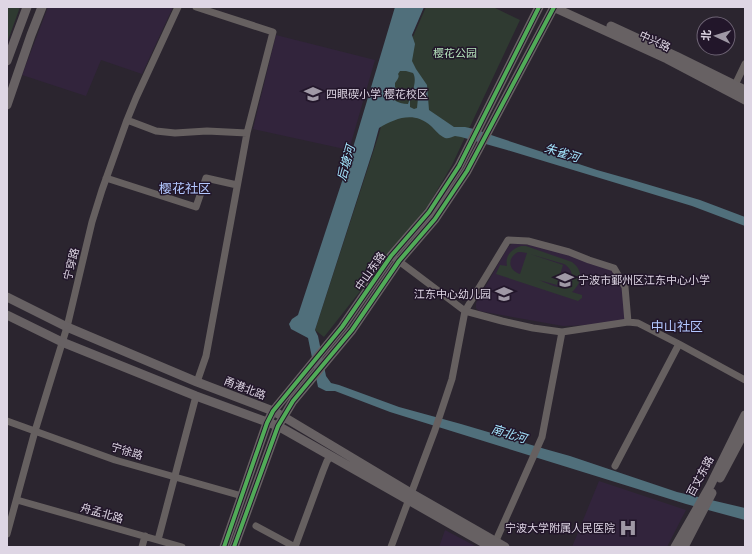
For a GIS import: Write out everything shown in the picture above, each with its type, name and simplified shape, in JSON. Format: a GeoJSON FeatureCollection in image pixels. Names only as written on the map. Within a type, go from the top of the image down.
{"type":"FeatureCollection","features":[{"type":"Feature","properties":{"kind":"main road"},"geometry":{"type":"LineString","coordinates":[[7,61],[27,7]]}},
{"type":"Feature","properties":{"kind":"main road"},"geometry":{"type":"LineString","coordinates":[[7,105],[42,7]]}},
{"type":"Feature","properties":{"kind":"main road","name":"中山东路"},"geometry":{"type":"LineString","coordinates":[[224,547],[272,411],[342,326],[391,256],[429,212],[458,166],[471,142],[539,7]]}},
{"type":"Feature","properties":{"kind":"main road","name":"中山东路"},"geometry":{"type":"LineString","coordinates":[[234,547],[278,426],[294,401],[352,330],[400,261],[435,219],[467,171],[554,7]]}},
{"type":"Feature","properties":{"kind":"main road","name":"中兴路"},"geometry":{"type":"LineString","coordinates":[[554,7],[667,59],[745,100]]}},
{"type":"Feature","properties":{"kind":"main road","name":"中兴路"},"geometry":{"type":"LineString","coordinates":[[568,7],[676,56],[745,90]]}},
{"type":"Feature","properties":{"kind":"main road","name":"甬港北路"},"geometry":{"type":"LineString","coordinates":[[7,297],[66,327],[284,417],[410,497],[493,545],[505,547]]}},
{"type":"Feature","properties":{"kind":"main road","name":"甬港北路"},"geometry":{"type":"LineString","coordinates":[[7,315],[62,342],[196,396],[278,426],[331,456],[410,497]]}},
{"type":"Feature","properties":{"kind":"main road","name":"百丈东路"},"geometry":{"type":"LineString","coordinates":[[684,547],[701,514],[745,415]]}},
{"type":"Feature","properties":{"kind":"main road","name":"百丈东路"},"geometry":{"type":"LineString","coordinates":[[675,547],[745,431]]}},
{"type":"Feature","properties":{"kind":"street","name":"宁穿路"},"geometry":{"type":"LineString","coordinates":[[7,534],[35,431],[62,342],[92,222],[106,178],[136,98],[178,7]]}},
{"type":"Feature","properties":{"kind":"street"},"geometry":{"type":"LineString","coordinates":[[196,7],[273,32],[247,133],[206,356],[197,382]]}},
{"type":"Feature","properties":{"kind":"street"},"geometry":{"type":"LineString","coordinates":[[735,85],[745,64]]}},
{"type":"Feature","properties":{"kind":"street"},"geometry":{"type":"LineString","coordinates":[[127,120],[156,131],[174,133],[208,131],[247,133]]}},
{"type":"Feature","properties":{"kind":"street"},"geometry":{"type":"LineString","coordinates":[[106,178],[196,207],[206,178],[238,185]]}},
{"type":"Feature","properties":{"kind":"street"},"geometry":{"type":"LineString","coordinates":[[390,547],[436,428],[452,380],[465,311],[508,240],[528,241],[569,252],[614,268],[625,288],[628,322]]}},
{"type":"Feature","properties":{"kind":"street"},"geometry":{"type":"LineString","coordinates":[[391,256],[400,261],[465,311],[533,328],[562,332],[628,322],[638,323],[745,380]]}},
{"type":"Feature","properties":{"kind":"street"},"geometry":{"type":"LineString","coordinates":[[493,545],[542,437],[562,332]]}},
{"type":"Feature","properties":{"kind":"street"},"geometry":{"type":"LineString","coordinates":[[616,466],[679,344]]}},
{"type":"Feature","properties":{"kind":"street"},"geometry":{"type":"LineString","coordinates":[[158,540],[196,396]]}},
{"type":"Feature","properties":{"kind":"street","name":"宁徐路"},"geometry":{"type":"LineString","coordinates":[[7,421],[115,460],[242,496]]}},
{"type":"Feature","properties":{"kind":"street"},"geometry":{"type":"LineString","coordinates":[[256,526],[295,547],[323,471],[331,456]]}},
{"type":"Feature","properties":{"kind":"street","name":"舟孟北路"},"geometry":{"type":"LineString","coordinates":[[16,500],[182,547]]}},
{"type":"Feature","properties":{"kind":"street"},"geometry":{"type":"LineString","coordinates":[[142,547],[145,536]]}},
{"type":"Feature","properties":{"kind":"shaded area"},"geometry":{"type":"Polygon","coordinates":[[[48,7],[173,7],[142,74],[101,60],[86,96],[22,75],[48,7]]]}},
{"type":"Feature","properties":{"kind":"shaded area","name":"四眼碶小学 樱花校区"},"geometry":{"type":"Polygon","coordinates":[[[276,35],[375,60],[349,150],[253,129],[276,35]]]}},
{"type":"Feature","properties":{"kind":"shaded area","name":"宁波市鄞州区江东中心小学"},"geometry":{"type":"Polygon","coordinates":[[[513,243],[539,246],[613,269],[623,289],[625,321],[595,325],[563,326],[479,311],[476,308],[476,303],[508,247],[513,243]]]}},
{"type":"Feature","properties":{"kind":"shaded area","name":"宁波大学附属人民医院"},"geometry":{"type":"Polygon","coordinates":[[[599,481],[686,510],[667,547],[572,547],[599,481]]]}},
{"type":"Feature","properties":{"kind":"shaded area","name":"宁波大学附属人民医院"},"geometry":{"type":"Polygon","coordinates":[[[445,530],[477,547],[439,547],[445,530]]]}},
{"type":"Feature","properties":{"kind":"green space"},"geometry":{"type":"Polygon","coordinates":[[[7,7],[20,7],[7,43],[7,7]]]}},
{"type":"Feature","properties":{"kind":"green space","name":"樱花公园"},"geometry":{"type":"Polygon","coordinates":[[[426,7],[493,7],[520,20],[452,165],[429,204],[324,337],[315,330],[379,134],[393,82],[426,7]]]}},
{"type":"Feature","properties":{"kind":"green space"},"geometry":{"type":"Polygon","coordinates":[[[526,246],[572,262],[580,273],[580,281],[572,292],[582,295],[582,298],[578,301],[496,274],[500,265],[507,266],[508,256],[517,247],[526,246]],[[518,252],[512,257],[510,264],[513,270],[520,274],[527,253],[518,252]],[[530,254],[563,265],[557,285],[539,280],[558,287],[567,286],[570,283],[572,280],[572,273],[567,266],[530,254]]]}},
{"type":"Feature","properties":{"kind":"water"},"geometry":{"type":"Polygon","coordinates":[[[395,7],[424,7],[412,35],[415,44],[412,61],[427,85],[429,110],[454,127],[474,129],[597,170],[700,200],[745,217],[745,226],[692,206],[507,150],[461,137],[455,136],[445,138],[425,121],[412,117],[392,121],[379,128],[315,330],[318,336],[326,376],[331,383],[399,407],[570,456],[677,492],[745,508],[745,520],[686,504],[390,412],[335,391],[326,391],[318,387],[308,338],[291,329],[289,324],[292,319],[298,315],[352,151],[395,7]],[[400,71],[395,83],[397,90],[393,99],[400,103],[408,104],[412,94],[410,107],[414,109],[417,108],[418,98],[412,93],[415,80],[413,73],[400,71]]]}},
{"type":"Feature","properties":{"kind":"cycle path"},"geometry":{"type":"LineString","coordinates":[[224,547],[267,423],[273,411],[342,327],[391,256],[429,212],[459,166],[539,7]]}},
{"type":"Feature","properties":{"kind":"cycle path"},"geometry":{"type":"LineString","coordinates":[[234,547],[278,426],[293,401],[352,330],[399,261],[435,219],[467,171],[554,7]]}},
{"type":"Feature","properties":{"kind":"place","name":"四眼碶小学 樱花校区"},"geometry":{"type":"Point","coordinates":[313,94]}},
{"type":"Feature","properties":{"kind":"place","name":"宁波市鄞州区江东中心小学"},"geometry":{"type":"Point","coordinates":[565,280]}},
{"type":"Feature","properties":{"kind":"place","name":"江东中心幼儿园"},"geometry":{"type":"Point","coordinates":[504,294]}},
{"type":"Feature","properties":{"kind":"place","name":"宁波大学附属人民医院"},"geometry":{"type":"Point","coordinates":[628,528]}},
{"type":"Feature","properties":{"kind":"district","name":"樱花社区"},"geometry":{"type":"Point","coordinates":[185,188]}},
{"type":"Feature","properties":{"kind":"district","name":"中山社区"},"geometry":{"type":"Point","coordinates":[677,326]}},
{"type":"Feature","properties":{"kind":"water label","name":"朱雀河"},"geometry":{"type":"Point","coordinates":[562,153]}},
{"type":"Feature","properties":{"kind":"water label","name":"后塘河"},"geometry":{"type":"Point","coordinates":[346,163]}},
{"type":"Feature","properties":{"kind":"water label","name":"南北河"},"geometry":{"type":"Point","coordinates":[509,434]}}]}
